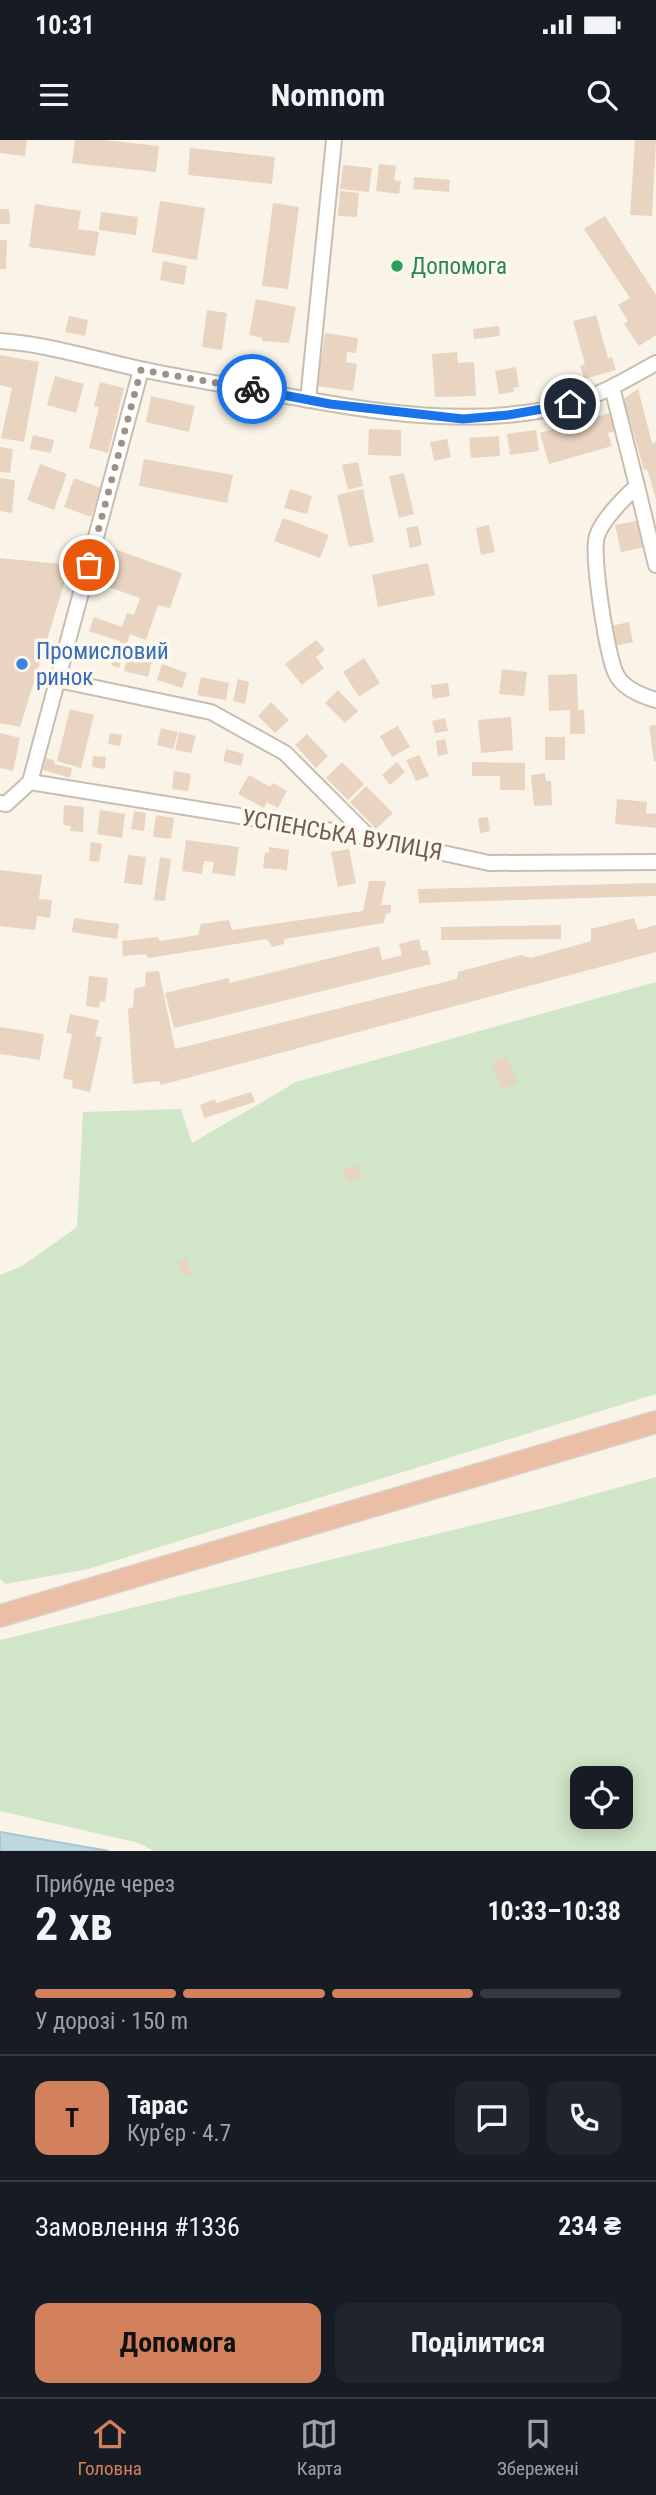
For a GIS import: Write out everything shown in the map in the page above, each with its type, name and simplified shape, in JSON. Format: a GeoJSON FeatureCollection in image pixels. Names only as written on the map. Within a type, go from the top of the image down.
{"type":"FeatureCollection","features":[{"type":"Feature","properties":{"kind":"highway"},"geometry":{"type":"LineString","coordinates":[[0,1616],[656,1422]]}},
{"type":"Feature","properties":{"kind":"street"},"geometry":{"type":"LineString","coordinates":[[309,400],[334,140]]}},
{"type":"Feature","properties":{"kind":"street"},"geometry":{"type":"LineString","coordinates":[[0,341],[27,342],[141,370],[309,400],[463,419],[508,415],[570,404],[612,387],[656,363]]}},
{"type":"Feature","properties":{"kind":"street"},"geometry":{"type":"LineString","coordinates":[[3,804],[30,782],[141,370]]}},
{"type":"Feature","properties":{"kind":"street"},"geometry":{"type":"LineString","coordinates":[[612,387],[656,565]]}},
{"type":"Feature","properties":{"kind":"street"},"geometry":{"type":"LineString","coordinates":[[637,486],[624,498],[597,534],[594,553],[611,658],[617,676],[628,687],[656,699]]}},
{"type":"Feature","properties":{"kind":"street"},"geometry":{"type":"LineString","coordinates":[[58,680],[211,712],[285,753],[369,836]]}},
{"type":"Feature","properties":{"kind":"street","name":"УСПЕНСЬКА ВУЛИЦЯ"},"geometry":{"type":"LineString","coordinates":[[30,782],[369,836],[489,863],[656,862]]}},
{"type":"Feature","properties":{"kind":"green space"},"geometry":{"type":"Polygon","coordinates":[[[656,982],[656,1394],[88,1569],[6,1584],[0,1579],[0,1275],[22,1266],[77,1227],[83,1112],[181,1109],[192,1143],[296,1082],[656,982]]]}},
{"type":"Feature","properties":{"kind":"green space"},"geometry":{"type":"Polygon","coordinates":[[[656,1477],[656,1851],[154,1851],[139,1843],[0,1811],[0,1640],[548,1507],[656,1477]]]}},
{"type":"Feature","properties":{"kind":"water"},"geometry":{"type":"Polygon","coordinates":[[[0,1832],[109,1851],[0,1851],[0,1832]]]}},
{"type":"Feature","properties":{"kind":"building"},"geometry":{"type":"Polygon","coordinates":[[[0,140],[27,140],[25,156],[0,153],[0,140]]]}},
{"type":"Feature","properties":{"kind":"building"},"geometry":{"type":"Polygon","coordinates":[[[75,140],[159,146],[156,172],[72,163],[75,140]]]}},
{"type":"Feature","properties":{"kind":"building"},"geometry":{"type":"Polygon","coordinates":[[[635,140],[656,140],[652,216],[630,215],[635,140]]]}},
{"type":"Feature","properties":{"kind":"building"},"geometry":{"type":"Polygon","coordinates":[[[190,148],[275,157],[272,184],[188,175],[190,148]]]}},
{"type":"Feature","properties":{"kind":"building"},"geometry":{"type":"Polygon","coordinates":[[[379,164],[396,166],[394,180],[401,181],[399,194],[376,191],[379,164]]]}},
{"type":"Feature","properties":{"kind":"building"},"geometry":{"type":"Polygon","coordinates":[[[343,165],[372,168],[369,192],[340,189],[343,165]]]}},
{"type":"Feature","properties":{"kind":"building"},"geometry":{"type":"Polygon","coordinates":[[[414,177],[450,180],[449,192],[413,189],[414,177]]]}},
{"type":"Feature","properties":{"kind":"building"},"geometry":{"type":"Polygon","coordinates":[[[340,191],[359,193],[357,217],[338,216],[340,191]]]}},
{"type":"Feature","properties":{"kind":"building"},"geometry":{"type":"Polygon","coordinates":[[[160,201],[205,208],[197,260],[152,252],[160,201]]]}},
{"type":"Feature","properties":{"kind":"building"},"geometry":{"type":"Polygon","coordinates":[[[273,203],[299,207],[288,289],[262,286],[273,203]]]}},
{"type":"Feature","properties":{"kind":"building"},"geometry":{"type":"Polygon","coordinates":[[[35,204],[81,211],[78,229],[99,232],[95,256],[29,247],[35,204]]]}},
{"type":"Feature","properties":{"kind":"building"},"geometry":{"type":"Polygon","coordinates":[[[0,209],[9,209],[10,224],[0,224],[0,209]]]}},
{"type":"Feature","properties":{"kind":"building"},"geometry":{"type":"Polygon","coordinates":[[[101,212],[138,217],[136,235],[99,230],[101,212]]]}},
{"type":"Feature","properties":{"kind":"building"},"geometry":{"type":"Polygon","coordinates":[[[605,216],[656,295],[656,335],[639,346],[624,324],[628,321],[618,305],[630,298],[584,229],[605,216]]]}},
{"type":"Feature","properties":{"kind":"building"},"geometry":{"type":"Polygon","coordinates":[[[0,240],[7,240],[6,269],[0,269],[0,240]]]}},
{"type":"Feature","properties":{"kind":"building"},"geometry":{"type":"Polygon","coordinates":[[[163,261],[187,266],[184,285],[160,280],[163,261]]]}},
{"type":"Feature","properties":{"kind":"building"},"geometry":{"type":"Polygon","coordinates":[[[256,299],[296,307],[289,343],[262,341],[262,338],[249,335],[256,299]]]}},
{"type":"Feature","properties":{"kind":"building"},"geometry":{"type":"Polygon","coordinates":[[[207,310],[227,313],[222,350],[202,347],[207,310]]]}},
{"type":"Feature","properties":{"kind":"building"},"geometry":{"type":"Polygon","coordinates":[[[596,315],[608,358],[612,357],[616,370],[584,379],[580,366],[585,364],[573,321],[596,315]]]}},
{"type":"Feature","properties":{"kind":"building"},"geometry":{"type":"Polygon","coordinates":[[[69,316],[88,320],[85,336],[65,332],[69,316]]]}},
{"type":"Feature","properties":{"kind":"building"},"geometry":{"type":"Polygon","coordinates":[[[499,326],[500,336],[474,339],[473,329],[499,326]]]}},
{"type":"Feature","properties":{"kind":"building"},"geometry":{"type":"Polygon","coordinates":[[[325,333],[358,338],[356,353],[347,352],[346,362],[357,364],[353,391],[317,386],[325,333]]]}},
{"type":"Feature","properties":{"kind":"building"},"geometry":{"type":"Polygon","coordinates":[[[457,352],[458,363],[474,362],[476,396],[435,397],[432,354],[457,352]]]}},
{"type":"Feature","properties":{"kind":"building"},"geometry":{"type":"Polygon","coordinates":[[[0,355],[39,362],[24,442],[1,438],[12,388],[0,385],[0,355]]]}},
{"type":"Feature","properties":{"kind":"building"},"geometry":{"type":"Polygon","coordinates":[[[516,367],[519,387],[513,388],[514,392],[499,394],[495,371],[516,367]]]}},
{"type":"Feature","properties":{"kind":"building"},"geometry":{"type":"Polygon","coordinates":[[[55,376],[84,384],[76,413],[47,405],[55,376]]]}},
{"type":"Feature","properties":{"kind":"building"},"geometry":{"type":"Polygon","coordinates":[[[100,382],[124,388],[108,453],[89,448],[99,407],[94,406],[100,382]]]}},
{"type":"Feature","properties":{"kind":"building"},"geometry":{"type":"Polygon","coordinates":[[[638,389],[652,443],[656,442],[656,499],[647,469],[644,470],[629,417],[624,419],[619,402],[638,389]]]}},
{"type":"Feature","properties":{"kind":"building"},"geometry":{"type":"Polygon","coordinates":[[[151,396],[195,406],[189,432],[146,422],[151,396]]]}},
{"type":"Feature","properties":{"kind":"building"},"geometry":{"type":"Polygon","coordinates":[[[610,413],[615,431],[608,433],[612,446],[549,464],[540,433],[610,413]]]}},
{"type":"Feature","properties":{"kind":"building"},"geometry":{"type":"Polygon","coordinates":[[[369,429],[401,430],[401,456],[368,455],[369,429]]]}},
{"type":"Feature","properties":{"kind":"building"},"geometry":{"type":"Polygon","coordinates":[[[536,430],[539,451],[510,455],[507,434],[536,430]]]}},
{"type":"Feature","properties":{"kind":"building"},"geometry":{"type":"Polygon","coordinates":[[[33,435],[54,440],[51,453],[30,449],[33,435]]]}},
{"type":"Feature","properties":{"kind":"building"},"geometry":{"type":"Polygon","coordinates":[[[499,436],[500,456],[471,458],[469,438],[499,436]]]}},
{"type":"Feature","properties":{"kind":"building"},"geometry":{"type":"Polygon","coordinates":[[[447,439],[451,457],[434,461],[430,442],[447,439]]]}},
{"type":"Feature","properties":{"kind":"building"},"geometry":{"type":"Polygon","coordinates":[[[0,447],[13,449],[10,473],[0,472],[0,447]]]}},
{"type":"Feature","properties":{"kind":"building"},"geometry":{"type":"Polygon","coordinates":[[[144,459],[233,475],[227,503],[139,486],[144,459]]]}},
{"type":"Feature","properties":{"kind":"building"},"geometry":{"type":"Polygon","coordinates":[[[358,462],[363,486],[348,490],[342,465],[358,462]]]}},
{"type":"Feature","properties":{"kind":"building"},"geometry":{"type":"Polygon","coordinates":[[[40,464],[67,474],[54,510],[27,500],[40,464]]]}},
{"type":"Feature","properties":{"kind":"building"},"geometry":{"type":"Polygon","coordinates":[[[404,473],[414,514],[399,518],[389,476],[404,473]]]}},
{"type":"Feature","properties":{"kind":"building"},"geometry":{"type":"Polygon","coordinates":[[[0,478],[15,480],[12,513],[0,511],[0,478]]]}},
{"type":"Feature","properties":{"kind":"building"},"geometry":{"type":"Polygon","coordinates":[[[74,478],[101,488],[91,517],[64,507],[74,478]]]}},
{"type":"Feature","properties":{"kind":"building"},"geometry":{"type":"Polygon","coordinates":[[[290,489],[312,496],[307,514],[284,508],[290,489]]]}},
{"type":"Feature","properties":{"kind":"building"},"geometry":{"type":"Polygon","coordinates":[[[363,489],[374,542],[349,547],[337,495],[363,489]]]}},
{"type":"Feature","properties":{"kind":"building"},"geometry":{"type":"Polygon","coordinates":[[[283,518],[329,535],[320,558],[274,541],[283,518]]]}},
{"type":"Feature","properties":{"kind":"building"},"geometry":{"type":"Polygon","coordinates":[[[640,520],[646,547],[621,552],[615,525],[640,520]]]}},
{"type":"Feature","properties":{"kind":"building"},"geometry":{"type":"Polygon","coordinates":[[[489,525],[495,552],[481,555],[476,528],[489,525]]]}},
{"type":"Feature","properties":{"kind":"building"},"geometry":{"type":"Polygon","coordinates":[[[418,526],[422,545],[410,548],[406,528],[418,526]]]}},
{"type":"Feature","properties":{"kind":"building"},"geometry":{"type":"Polygon","coordinates":[[[106,546],[182,573],[170,608],[158,605],[146,640],[130,634],[119,668],[111,665],[120,641],[89,631],[94,617],[122,627],[127,613],[134,615],[140,598],[94,582],[106,546]]]}},
{"type":"Feature","properties":{"kind":"building","name":"Промисловий ринок"},"geometry":{"type":"Polygon","coordinates":[[[0,558],[70,565],[20,727],[0,723],[0,558]]]}},
{"type":"Feature","properties":{"kind":"building"},"geometry":{"type":"Polygon","coordinates":[[[428,563],[435,595],[378,607],[372,575],[428,563]]]}},
{"type":"Feature","properties":{"kind":"building"},"geometry":{"type":"Polygon","coordinates":[[[629,622],[633,642],[616,646],[611,626],[629,622]]]}},
{"type":"Feature","properties":{"kind":"building"},"geometry":{"type":"Polygon","coordinates":[[[316,640],[325,650],[316,657],[324,668],[302,685],[285,664],[316,640]]]}},
{"type":"Feature","properties":{"kind":"building"},"geometry":{"type":"Polygon","coordinates":[[[130,648],[154,654],[148,677],[124,671],[130,648]]]}},
{"type":"Feature","properties":{"kind":"building"},"geometry":{"type":"Polygon","coordinates":[[[364,658],[380,683],[359,697],[343,672],[364,658]]]}},
{"type":"Feature","properties":{"kind":"building"},"geometry":{"type":"Polygon","coordinates":[[[162,664],[187,673],[182,688],[157,680],[162,664]]]}},
{"type":"Feature","properties":{"kind":"building"},"geometry":{"type":"Polygon","coordinates":[[[502,669],[527,672],[524,696],[499,694],[502,669]]]}},
{"type":"Feature","properties":{"kind":"building"},"geometry":{"type":"Polygon","coordinates":[[[577,674],[578,710],[584,710],[585,734],[570,734],[570,710],[549,711],[548,675],[577,674]]]}},
{"type":"Feature","properties":{"kind":"building"},"geometry":{"type":"Polygon","coordinates":[[[201,677],[229,683],[226,700],[197,695],[201,677]]]}},
{"type":"Feature","properties":{"kind":"building"},"geometry":{"type":"Polygon","coordinates":[[[238,679],[249,682],[245,704],[233,701],[238,679]]]}},
{"type":"Feature","properties":{"kind":"building"},"geometry":{"type":"Polygon","coordinates":[[[448,683],[450,696],[433,699],[431,685],[448,683]]]}},
{"type":"Feature","properties":{"kind":"building"},"geometry":{"type":"Polygon","coordinates":[[[338,690],[358,711],[345,723],[325,703],[338,690]]]}},
{"type":"Feature","properties":{"kind":"building"},"geometry":{"type":"Polygon","coordinates":[[[271,702],[289,720],[275,733],[258,716],[271,702]]]}},
{"type":"Feature","properties":{"kind":"building"},"geometry":{"type":"Polygon","coordinates":[[[70,709],[94,715],[81,768],[57,761],[70,709]]]}},
{"type":"Feature","properties":{"kind":"building"},"geometry":{"type":"Polygon","coordinates":[[[511,717],[513,750],[481,753],[478,720],[511,717]]]}},
{"type":"Feature","properties":{"kind":"building"},"geometry":{"type":"Polygon","coordinates":[[[445,718],[448,731],[435,733],[432,721],[445,718]]]}},
{"type":"Feature","properties":{"kind":"building"},"geometry":{"type":"Polygon","coordinates":[[[656,725],[656,761],[654,761],[649,726],[656,725]]]}},
{"type":"Feature","properties":{"kind":"building"},"geometry":{"type":"Polygon","coordinates":[[[398,726],[410,747],[392,757],[380,736],[398,726]]]}},
{"type":"Feature","properties":{"kind":"building"},"geometry":{"type":"Polygon","coordinates":[[[161,728],[178,732],[173,749],[157,745],[161,728]]]}},
{"type":"Feature","properties":{"kind":"building"},"geometry":{"type":"Polygon","coordinates":[[[179,732],[196,736],[191,753],[175,750],[179,732]]]}},
{"type":"Feature","properties":{"kind":"building"},"geometry":{"type":"Polygon","coordinates":[[[0,733],[20,738],[13,771],[0,768],[0,733]]]}},
{"type":"Feature","properties":{"kind":"building"},"geometry":{"type":"Polygon","coordinates":[[[110,733],[122,735],[120,746],[108,744],[110,733]]]}},
{"type":"Feature","properties":{"kind":"building"},"geometry":{"type":"Polygon","coordinates":[[[307,734],[328,756],[316,768],[295,745],[307,734]]]}},
{"type":"Feature","properties":{"kind":"building"},"geometry":{"type":"Polygon","coordinates":[[[545,737],[565,737],[565,760],[545,760],[545,737]]]}},
{"type":"Feature","properties":{"kind":"building"},"geometry":{"type":"Polygon","coordinates":[[[445,739],[448,754],[438,756],[436,741],[445,739]]]}},
{"type":"Feature","properties":{"kind":"building"},"geometry":{"type":"Polygon","coordinates":[[[226,749],[244,754],[241,766],[223,761],[226,749]]]}},
{"type":"Feature","properties":{"kind":"building"},"geometry":{"type":"Polygon","coordinates":[[[419,755],[429,776],[416,781],[406,760],[419,755]]]}},
{"type":"Feature","properties":{"kind":"building"},"geometry":{"type":"Polygon","coordinates":[[[93,756],[106,757],[105,769],[92,767],[93,756]]]}},
{"type":"Feature","properties":{"kind":"building"},"geometry":{"type":"Polygon","coordinates":[[[46,758],[55,761],[54,764],[72,768],[70,778],[43,770],[46,758]]]}},
{"type":"Feature","properties":{"kind":"building"},"geometry":{"type":"Polygon","coordinates":[[[342,762],[364,784],[348,800],[326,778],[342,762]]]}},
{"type":"Feature","properties":{"kind":"building"},"geometry":{"type":"Polygon","coordinates":[[[397,762],[405,772],[390,785],[382,775],[397,762]]]}},
{"type":"Feature","properties":{"kind":"building"},"geometry":{"type":"Polygon","coordinates":[[[472,762],[525,763],[525,790],[500,790],[500,776],[472,776],[472,762]]]}},
{"type":"Feature","properties":{"kind":"building"},"geometry":{"type":"Polygon","coordinates":[[[174,771],[191,774],[188,791],[172,789],[174,771]]]}},
{"type":"Feature","properties":{"kind":"building"},"geometry":{"type":"Polygon","coordinates":[[[545,773],[546,781],[551,781],[552,805],[534,806],[531,775],[545,773]]]}},
{"type":"Feature","properties":{"kind":"building"},"geometry":{"type":"Polygon","coordinates":[[[249,775],[270,787],[273,783],[287,791],[278,808],[267,802],[264,808],[238,794],[249,775]]]}},
{"type":"Feature","properties":{"kind":"building"},"geometry":{"type":"Polygon","coordinates":[[[366,786],[393,813],[376,829],[350,802],[366,786]]]}},
{"type":"Feature","properties":{"kind":"building"},"geometry":{"type":"Polygon","coordinates":[[[617,799],[647,802],[646,813],[656,814],[656,828],[615,824],[617,799]]]}},
{"type":"Feature","properties":{"kind":"building"},"geometry":{"type":"Polygon","coordinates":[[[64,805],[84,807],[83,832],[70,831],[71,826],[63,825],[64,805]]]}},
{"type":"Feature","properties":{"kind":"building"},"geometry":{"type":"Polygon","coordinates":[[[100,810],[125,814],[122,838],[97,834],[100,810]]]}},
{"type":"Feature","properties":{"kind":"building"},"geometry":{"type":"Polygon","coordinates":[[[134,811],[146,813],[144,831],[131,829],[134,811]]]}},
{"type":"Feature","properties":{"kind":"building"},"geometry":{"type":"Polygon","coordinates":[[[156,815],[174,818],[171,839],[153,837],[156,815]]]}},
{"type":"Feature","properties":{"kind":"building"},"geometry":{"type":"Polygon","coordinates":[[[488,817],[490,831],[480,833],[478,818],[488,817]]]}},
{"type":"Feature","properties":{"kind":"building"},"geometry":{"type":"Polygon","coordinates":[[[186,840],[239,847],[235,876],[212,873],[214,862],[204,861],[202,874],[182,871],[186,840]]]}},
{"type":"Feature","properties":{"kind":"building"},"geometry":{"type":"Polygon","coordinates":[[[91,842],[102,844],[99,862],[89,861],[91,842]]]}},
{"type":"Feature","properties":{"kind":"building"},"geometry":{"type":"Polygon","coordinates":[[[269,847],[289,850],[287,870],[263,868],[265,852],[269,853],[269,847]]]}},
{"type":"Feature","properties":{"kind":"building"},"geometry":{"type":"Polygon","coordinates":[[[349,849],[356,883],[338,887],[331,852],[349,849]]]}},
{"type":"Feature","properties":{"kind":"building"},"geometry":{"type":"Polygon","coordinates":[[[128,855],[146,857],[142,885],[124,883],[128,855]]]}},
{"type":"Feature","properties":{"kind":"building"},"geometry":{"type":"Polygon","coordinates":[[[160,857],[171,859],[165,901],[154,900],[160,857]]]}},
{"type":"Feature","properties":{"kind":"building"},"geometry":{"type":"Polygon","coordinates":[[[0,870],[42,875],[39,899],[52,900],[50,918],[37,916],[35,930],[0,926],[0,870]]]}},
{"type":"Feature","properties":{"kind":"building"},"geometry":{"type":"Polygon","coordinates":[[[369,881],[386,881],[381,905],[391,905],[391,912],[386,914],[384,923],[284,939],[284,944],[272,947],[267,939],[149,958],[145,954],[123,956],[122,941],[158,937],[160,941],[198,935],[201,924],[229,920],[232,930],[363,911],[369,881]]]}},
{"type":"Feature","properties":{"kind":"building"},"geometry":{"type":"Polygon","coordinates":[[[656,883],[656,896],[419,903],[418,889],[656,883]]]}},
{"type":"Feature","properties":{"kind":"building"},"geometry":{"type":"Polygon","coordinates":[[[74,918],[119,924],[117,939],[72,932],[74,918]]]}},
{"type":"Feature","properties":{"kind":"building"},"geometry":{"type":"Polygon","coordinates":[[[634,918],[638,930],[656,925],[656,952],[165,1084],[161,1085],[159,1081],[133,1084],[128,1009],[133,1007],[134,989],[145,986],[146,972],[159,971],[175,1049],[457,979],[458,972],[521,955],[531,958],[591,941],[591,929],[634,918]]]}},
{"type":"Feature","properties":{"kind":"building"},"geometry":{"type":"Polygon","coordinates":[[[561,925],[561,939],[441,940],[441,927],[561,925]]]}},
{"type":"Feature","properties":{"kind":"building"},"geometry":{"type":"Polygon","coordinates":[[[419,939],[422,951],[427,950],[431,964],[174,1028],[165,993],[228,978],[230,983],[379,946],[382,960],[402,955],[399,944],[419,939]]]}},
{"type":"Feature","properties":{"kind":"building"},"geometry":{"type":"Polygon","coordinates":[[[89,976],[108,978],[105,1002],[100,1001],[99,1008],[86,1006],[89,976]]]}},
{"type":"Feature","properties":{"kind":"building"},"geometry":{"type":"Polygon","coordinates":[[[70,1014],[99,1020],[95,1036],[102,1037],[90,1092],[72,1088],[73,1081],[63,1078],[72,1034],[66,1033],[70,1014]]]}},
{"type":"Feature","properties":{"kind":"building"},"geometry":{"type":"Polygon","coordinates":[[[0,1027],[44,1034],[40,1060],[0,1054],[0,1027]]]}},
{"type":"Feature","properties":{"kind":"building"},"geometry":{"type":"Polygon","coordinates":[[[507,1057],[517,1083],[502,1089],[492,1063],[507,1057]]]}},
{"type":"Feature","properties":{"kind":"building"},"geometry":{"type":"Polygon","coordinates":[[[251,1092],[255,1102],[204,1118],[200,1105],[215,1099],[216,1103],[251,1092]]]}},
{"type":"Feature","properties":{"kind":"building"},"geometry":{"type":"Polygon","coordinates":[[[357,1165],[362,1177],[348,1182],[343,1170],[357,1165]]]}},
{"type":"Feature","properties":{"kind":"building"},"geometry":{"type":"Polygon","coordinates":[[[186,1259],[191,1273],[183,1276],[178,1263],[186,1259]]]}},
{"type":"Feature","properties":{"kind":"way so far"},"geometry":{"type":"LineString","coordinates":[[89,565],[141,370],[252,389]]}},
{"type":"Feature","properties":{"kind":"place","name":"Допомога"},"geometry":{"type":"Point","coordinates":[397,266]}},
{"type":"Feature","properties":{"kind":"place","name":"Промисловий ринок"},"geometry":{"type":"Point","coordinates":[22,664]}},
{"type":"Feature","properties":{"kind":"route"},"geometry":{"type":"LineString","coordinates":[[252,389],[330,404],[463,419],[508,415],[570,404]]}}]}
